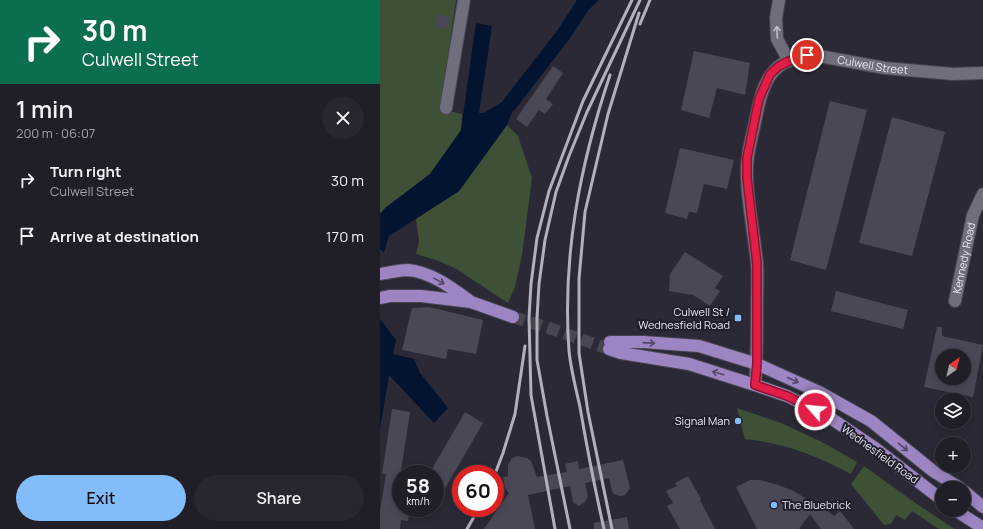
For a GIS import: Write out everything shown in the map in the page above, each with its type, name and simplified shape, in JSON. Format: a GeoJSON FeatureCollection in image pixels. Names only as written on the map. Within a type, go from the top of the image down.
{"type":"FeatureCollection","features":[{"type":"Feature","properties":{"kind":"main road"},"geometry":{"type":"LineString","coordinates":[[380,267],[400,271]]}},
{"type":"Feature","properties":{"kind":"main road"},"geometry":{"type":"LineString","coordinates":[[380,274],[408,270],[433,277],[471,302]]}},
{"type":"Feature","properties":{"kind":"main road"},"geometry":{"type":"LineString","coordinates":[[380,298],[390,296],[421,296],[471,302],[513,317]]}},
{"type":"Feature","properties":{"kind":"main road","name":"Wednesfield Road"},"geometry":{"type":"LineString","coordinates":[[935,495],[875,448],[829,417],[787,396],[689,364],[621,353],[610,345],[643,342],[699,346],[757,364],[821,393],[871,421],[933,471],[949,481]]}},
{"type":"Feature","properties":{"kind":"main road"},"geometry":{"type":"LineString","coordinates":[[971,494],[983,499]]}},
{"type":"Feature","properties":{"kind":"main road"},"geometry":{"type":"LineString","coordinates":[[971,497],[983,507]]}},
{"type":"Feature","properties":{"kind":"main road"},"geometry":{"type":"LineString","coordinates":[[966,517],[983,528]]}},
{"type":"Feature","properties":{"kind":"street"},"geometry":{"type":"LineString","coordinates":[[446,108],[464,0]]}},
{"type":"Feature","properties":{"kind":"street"},"geometry":{"type":"LineString","coordinates":[[779,0],[776,18],[777,39],[789,61]]}},
{"type":"Feature","properties":{"kind":"street","name":"Culwell Street"},"geometry":{"type":"LineString","coordinates":[[755,385],[757,364],[757,264],[747,178],[747,158],[759,99],[770,74],[779,66],[807,55],[895,69],[953,74],[983,73]]}},
{"type":"Feature","properties":{"kind":"street","name":"Kennedy Road"},"geometry":{"type":"LineString","coordinates":[[955,301],[973,215],[983,194]]}},
{"type":"Feature","properties":{"kind":"green space"},"geometry":{"type":"Polygon","coordinates":[[[380,0],[456,0],[440,109],[462,114],[461,131],[430,174],[380,213],[380,0]]]}},
{"type":"Feature","properties":{"kind":"green space"},"geometry":{"type":"Polygon","coordinates":[[[507,125],[518,136],[532,178],[522,255],[515,287],[508,303],[455,268],[416,254],[419,241],[416,219],[459,191],[507,125]]]}},
{"type":"Feature","properties":{"kind":"green space"},"geometry":{"type":"Polygon","coordinates":[[[737,408],[781,423],[822,442],[857,462],[851,474],[812,455],[800,451],[774,444],[745,439],[737,408]]]}},
{"type":"Feature","properties":{"kind":"green space"},"geometry":{"type":"Polygon","coordinates":[[[864,466],[935,517],[955,529],[939,529],[912,511],[905,520],[896,515],[891,524],[884,525],[851,484],[864,466]]]}},
{"type":"Feature","properties":{"kind":"water"},"geometry":{"type":"Polygon","coordinates":[[[577,0],[599,0],[583,15],[551,51],[577,0]]]}},
{"type":"Feature","properties":{"kind":"water"},"geometry":{"type":"Polygon","coordinates":[[[476,23],[492,26],[479,113],[484,113],[521,91],[507,125],[459,191],[389,236],[384,252],[380,249],[380,214],[385,208],[430,174],[461,130],[476,23]]]}},
{"type":"Feature","properties":{"kind":"water"},"geometry":{"type":"Polygon","coordinates":[[[380,319],[396,340],[393,354],[414,359],[420,373],[448,408],[434,423],[389,375],[380,429],[380,319]]]}},
{"type":"Feature","properties":{"kind":"building"},"geometry":{"type":"Polygon","coordinates":[[[437,14],[450,17],[448,29],[435,27],[437,14]]]}},
{"type":"Feature","properties":{"kind":"building"},"geometry":{"type":"Polygon","coordinates":[[[694,51],[750,63],[745,95],[717,88],[709,118],[681,110],[694,51]]]}},
{"type":"Feature","properties":{"kind":"building"},"geometry":{"type":"Polygon","coordinates":[[[553,66],[563,73],[546,99],[553,104],[545,114],[539,110],[527,127],[516,119],[553,66]]]}},
{"type":"Feature","properties":{"kind":"building"},"geometry":{"type":"Polygon","coordinates":[[[830,101],[867,110],[826,270],[790,260],[830,101]]]}},
{"type":"Feature","properties":{"kind":"building"},"geometry":{"type":"Polygon","coordinates":[[[892,117],[945,132],[912,256],[859,243],[892,117]]]}},
{"type":"Feature","properties":{"kind":"building"},"geometry":{"type":"Polygon","coordinates":[[[680,148],[734,160],[727,189],[704,184],[697,213],[689,212],[687,219],[665,213],[680,148]]]}},
{"type":"Feature","properties":{"kind":"building"},"geometry":{"type":"Polygon","coordinates":[[[685,252],[723,276],[715,288],[720,291],[710,306],[693,295],[669,291],[670,274],[685,252]]]}},
{"type":"Feature","properties":{"kind":"building"},"geometry":{"type":"Polygon","coordinates":[[[836,291],[908,310],[903,329],[831,311],[836,291]]]}},
{"type":"Feature","properties":{"kind":"building"},"geometry":{"type":"Polygon","coordinates":[[[429,307],[483,320],[476,354],[448,349],[446,359],[402,350],[412,308],[429,307]]]}},
{"type":"Feature","properties":{"kind":"building"},"geometry":{"type":"Polygon","coordinates":[[[937,327],[942,327],[942,336],[983,345],[973,397],[971,397],[971,393],[953,393],[924,387],[937,327]]]}},
{"type":"Feature","properties":{"kind":"building"},"geometry":{"type":"Polygon","coordinates":[[[392,409],[410,412],[402,465],[392,465],[392,517],[409,517],[408,521],[401,520],[400,529],[380,529],[380,511],[386,474],[382,474],[392,409]]]}},
{"type":"Feature","properties":{"kind":"building"},"geometry":{"type":"Polygon","coordinates":[[[465,412],[483,423],[459,465],[452,465],[452,477],[444,490],[444,465],[434,465],[465,412]]]}},
{"type":"Feature","properties":{"kind":"building"},"geometry":{"type":"Polygon","coordinates":[[[518,456],[527,458],[531,461],[537,477],[567,472],[565,464],[578,461],[579,469],[623,460],[630,488],[625,495],[620,496],[614,494],[612,491],[609,478],[585,483],[588,497],[585,502],[579,506],[573,502],[570,486],[528,495],[535,529],[484,529],[492,517],[504,517],[504,500],[509,493],[505,488],[504,477],[508,476],[508,465],[512,458],[518,456]]]}},
{"type":"Feature","properties":{"kind":"building"},"geometry":{"type":"Polygon","coordinates":[[[688,476],[715,529],[680,529],[667,506],[673,503],[666,491],[677,486],[675,483],[688,476]]]}},
{"type":"Feature","properties":{"kind":"building","name":"The Bluebrick"},"geometry":{"type":"Polygon","coordinates":[[[750,480],[760,480],[794,491],[820,508],[821,506],[834,516],[840,511],[854,529],[821,529],[810,514],[799,529],[757,529],[736,487],[750,480]]]}},
{"type":"Feature","properties":{"kind":"building"},"geometry":{"type":"Polygon","coordinates":[[[627,517],[629,529],[594,529],[594,523],[627,517]]]}},
{"type":"Feature","properties":{"kind":"waterway"},"geometry":{"type":"LineString","coordinates":[[509,105],[564,34],[586,0]]}},
{"type":"Feature","properties":{"kind":"tunnel"},"geometry":{"type":"LineString","coordinates":[[513,317],[609,349]]}},
{"type":"Feature","properties":{"kind":"railway"},"geometry":{"type":"LineString","coordinates":[[555,529],[531,395],[529,318],[531,284],[537,238],[549,191],[583,101],[632,0]]}},
{"type":"Feature","properties":{"kind":"railway"},"geometry":{"type":"LineString","coordinates":[[570,529],[537,360],[539,284],[545,240],[556,192],[587,112],[640,0]]}},
{"type":"Feature","properties":{"kind":"railway"},"geometry":{"type":"LineString","coordinates":[[640,24],[650,0]]}},
{"type":"Feature","properties":{"kind":"railway"},"geometry":{"type":"LineString","coordinates":[[612,529],[588,412],[579,353],[579,279],[585,212],[608,114],[639,13]]}},
{"type":"Feature","properties":{"kind":"railway"},"geometry":{"type":"LineString","coordinates":[[604,529],[571,365],[569,351],[568,280],[571,246],[582,177],[599,109],[610,75]]}},
{"type":"Feature","properties":{"kind":"railway"},"geometry":{"type":"LineString","coordinates":[[498,465],[515,414],[525,346]]}},
{"type":"Feature","properties":{"kind":"railway"},"geometry":{"type":"LineString","coordinates":[[467,529],[474,517]]}},
{"type":"Feature","properties":{"kind":"place","name":"Culwell St / Wednesfield Road"},"geometry":{"type":"Point","coordinates":[738,318]}},
{"type":"Feature","properties":{"kind":"place","name":"Signal Man"},"geometry":{"type":"Point","coordinates":[738,421]}},
{"type":"Feature","properties":{"kind":"place","name":"The Bluebrick"},"geometry":{"type":"Point","coordinates":[774,505]}},
{"type":"Feature","properties":{"kind":"route"},"geometry":{"type":"LineString","coordinates":[[807,55],[779,66],[770,74],[765,84],[759,99],[747,158],[747,178],[757,264],[757,364],[755,385],[787,396],[815,410]]}}]}
